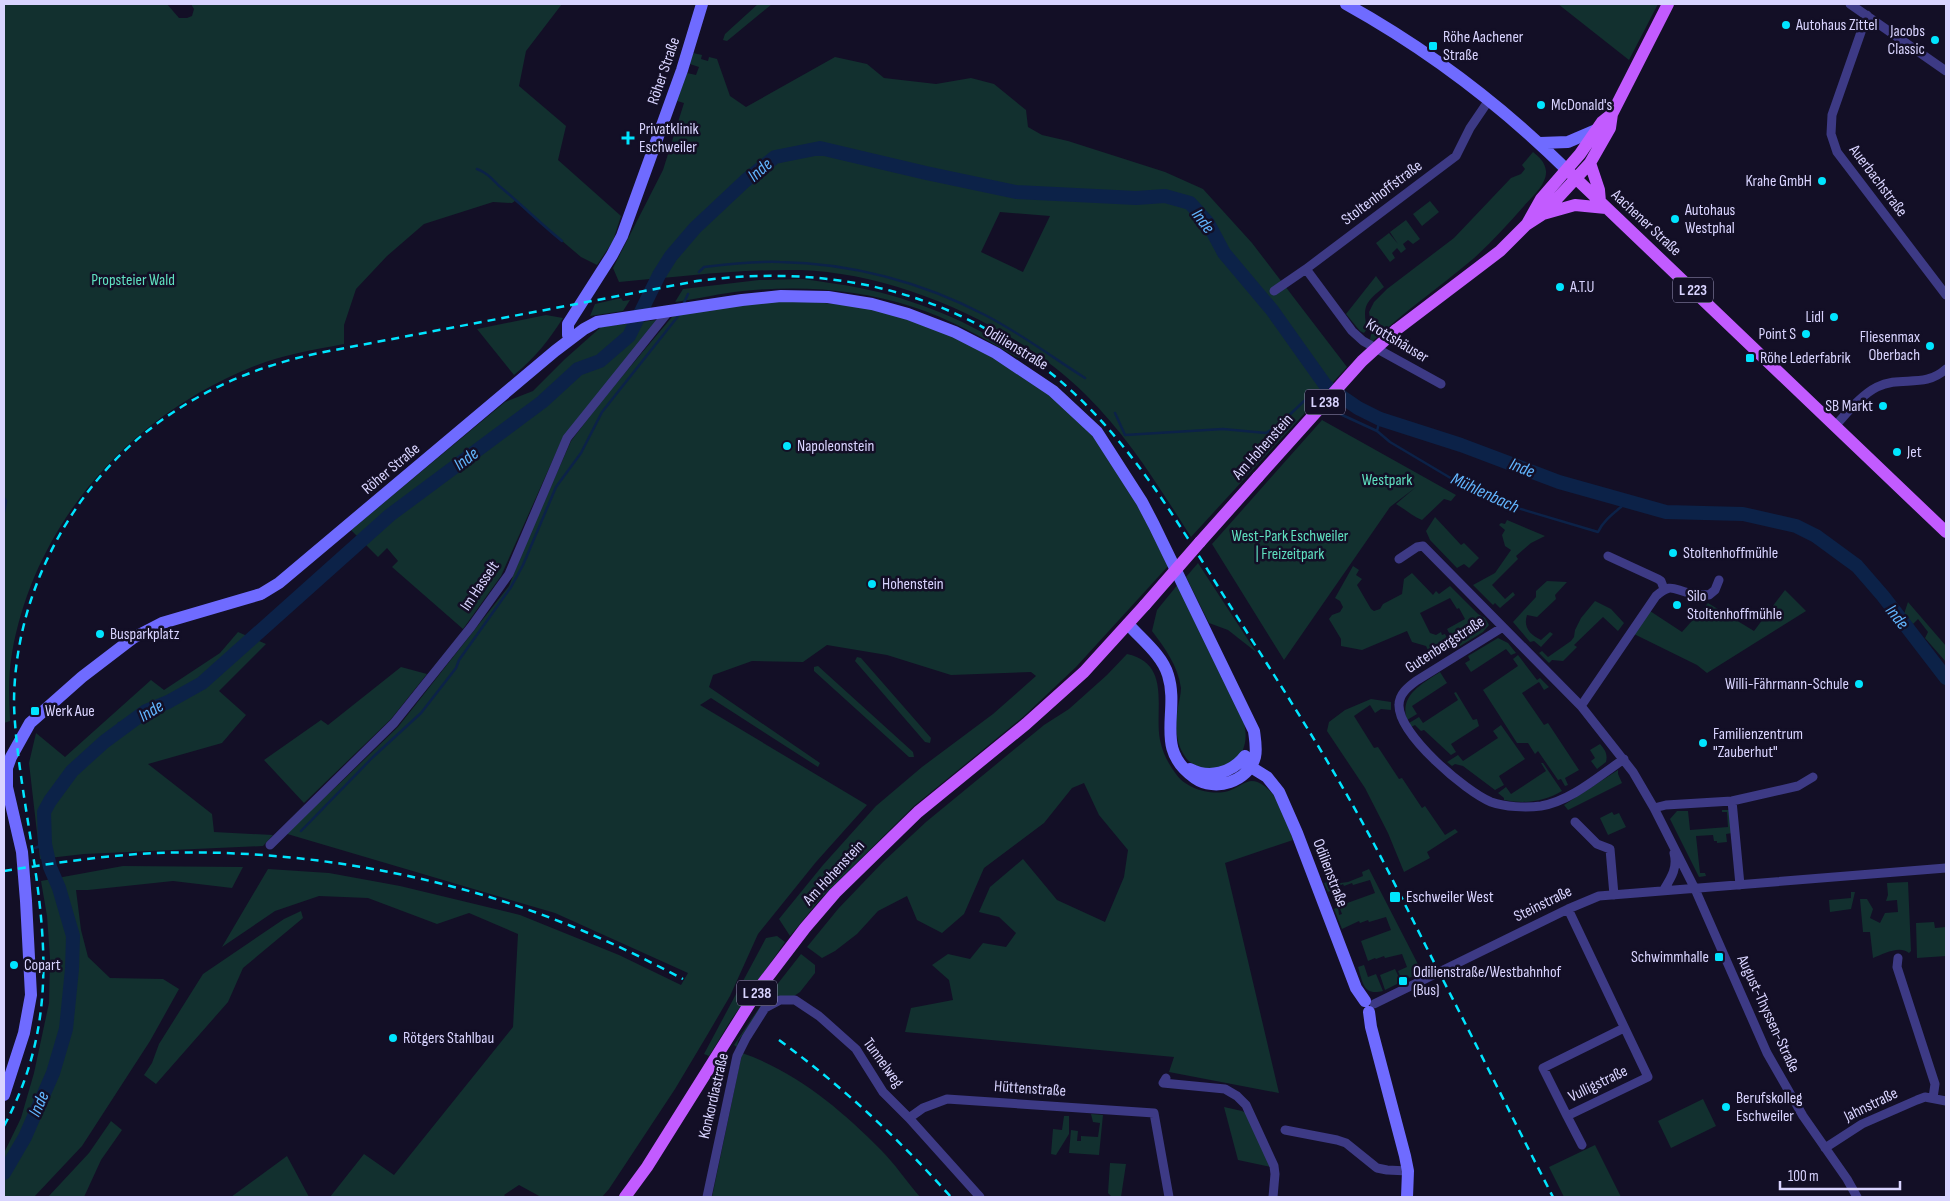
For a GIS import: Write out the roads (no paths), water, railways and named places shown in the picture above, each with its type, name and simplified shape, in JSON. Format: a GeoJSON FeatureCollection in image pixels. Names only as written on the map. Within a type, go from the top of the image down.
{"type":"FeatureCollection","features":[{"type":"Feature","properties":{"kind":"main road","name":"Röher Straße"},"geometry":{"type":"LineString","coordinates":[[4,1095],[24,1033],[31,995],[22,852],[7,787],[7,768],[30,723],[82,677],[133,638],[162,623],[252,597],[279,583],[570,338],[567,328],[574,313],[612,255],[622,236],[682,70],[702,4]]}},
{"type":"Feature","properties":{"kind":"main road","name":"Aachener Straße"},"geometry":{"type":"LineString","coordinates":[[1346,4],[1410,43],[1489,100],[1540,143],[1946,532]]}},
{"type":"Feature","properties":{"kind":"main road","name":"L 238"},"geometry":{"type":"LineString","coordinates":[[1571,174],[1590,163],[1610,128],[1612,114],[1668,4]]}},
{"type":"Feature","properties":{"kind":"main road","name":"L 238"},"geometry":{"type":"LineString","coordinates":[[1571,174],[1596,130],[1612,114]]}},
{"type":"Feature","properties":{"kind":"main road"},"geometry":{"type":"LineString","coordinates":[[1540,143],[1568,142],[1596,130]]}},
{"type":"Feature","properties":{"kind":"main road"},"geometry":{"type":"LineString","coordinates":[[1543,214],[1575,205],[1603,205],[1590,163]]}},
{"type":"Feature","properties":{"kind":"main road","name":"Am Hohenstein"},"geometry":{"type":"LineString","coordinates":[[625,1197],[647,1167],[760,988],[805,928],[835,893],[918,812],[1026,724],[1084,672],[1362,361],[1396,330],[1500,251],[1526,225],[1543,214],[1571,174]]}},
{"type":"Feature","properties":{"kind":"main road","name":"Am Hohenstein"},"geometry":{"type":"LineString","coordinates":[[1526,225],[1540,199],[1571,174]]}},
{"type":"Feature","properties":{"kind":"main road","name":"Odilienstraße"},"geometry":{"type":"LineString","coordinates":[[570,338],[597,322],[614,318],[742,300],[781,296],[828,297],[872,304],[908,314],[955,332],[996,353],[1053,391],[1096,432],[1142,502],[1249,720],[1255,736],[1254,757],[1246,764],[1267,777],[1280,792],[1356,988],[1369,1005],[1375,1045],[1408,1172],[1407,1197]]}},
{"type":"Feature","properties":{"kind":"main road"},"geometry":{"type":"LineString","coordinates":[[574,313],[576,318],[583,321],[597,322]]}},
{"type":"Feature","properties":{"kind":"main road"},"geometry":{"type":"LineString","coordinates":[[1128,624],[1160,660],[1168,676],[1171,698],[1170,735],[1172,747],[1181,764],[1194,778],[1211,784],[1226,784],[1234,781],[1245,773],[1246,764]]}},
{"type":"Feature","properties":{"kind":"street"},"geometry":{"type":"LineString","coordinates":[[1850,4],[1946,71]]}},
{"type":"Feature","properties":{"kind":"street","name":"Auerbachstraße"},"geometry":{"type":"LineString","coordinates":[[1867,15],[1832,115],[1831,134],[1837,152],[1946,295]]}},
{"type":"Feature","properties":{"kind":"street","name":"Stoltenhoffstraße"},"geometry":{"type":"LineString","coordinates":[[1274,291],[1306,270],[1456,156],[1470,128],[1489,100]]}},
{"type":"Feature","properties":{"kind":"street","name":"Krottshäuser"},"geometry":{"type":"LineString","coordinates":[[1306,270],[1352,331],[1363,341],[1441,384]]}},
{"type":"Feature","properties":{"kind":"street","name":"Im Hasselt"},"geometry":{"type":"LineString","coordinates":[[270,844],[394,723],[471,627],[509,574],[567,438],[673,310]]}},
{"type":"Feature","properties":{"kind":"street"},"geometry":{"type":"LineString","coordinates":[[1835,426],[1865,396],[1879,386],[1935,378],[1946,369]]}},
{"type":"Feature","properties":{"kind":"street","name":"Gutenbergstraße"},"geometry":{"type":"LineString","coordinates":[[1399,559],[1416,547],[1423,546],[1581,706],[1624,759],[1654,808],[1695,889]]}},
{"type":"Feature","properties":{"kind":"street"},"geometry":{"type":"LineString","coordinates":[[1608,556],[1658,579],[1661,581],[1664,589]]}},
{"type":"Feature","properties":{"kind":"street"},"geometry":{"type":"LineString","coordinates":[[1581,706],[1656,596],[1664,589],[1674,588],[1689,593],[1709,595],[1715,590],[1719,580]]}},
{"type":"Feature","properties":{"kind":"street","name":"Gutenbergstraße"},"geometry":{"type":"LineString","coordinates":[[1503,626],[1416,681],[1404,691],[1400,699],[1400,713],[1406,730],[1415,741],[1478,794],[1490,801],[1506,805],[1539,806],[1559,800],[1624,759]]}},
{"type":"Feature","properties":{"kind":"street"},"geometry":{"type":"LineString","coordinates":[[1654,808],[1666,805],[1732,801],[1798,786],[1813,777]]}},
{"type":"Feature","properties":{"kind":"street"},"geometry":{"type":"LineString","coordinates":[[1732,801],[1740,885]]}},
{"type":"Feature","properties":{"kind":"street"},"geometry":{"type":"LineString","coordinates":[[1575,822],[1597,844],[1610,848],[1614,895]]}},
{"type":"Feature","properties":{"kind":"street","name":"Gutenbergstraße"},"geometry":{"type":"LineString","coordinates":[[1663,891],[1673,875],[1676,865],[1671,840]]}},
{"type":"Feature","properties":{"kind":"street","name":"Steinstraße"},"geometry":{"type":"LineString","coordinates":[[1369,1005],[1589,899],[1614,895],[1946,868]]}},
{"type":"Feature","properties":{"kind":"street","name":"August-Thyssen-Straße"},"geometry":{"type":"LineString","coordinates":[[1695,889],[1767,1053],[1803,1116],[1857,1197]]}},
{"type":"Feature","properties":{"kind":"street","name":"Vulligstraße"},"geometry":{"type":"LineString","coordinates":[[1566,1116],[1648,1077],[1568,909]]}},
{"type":"Feature","properties":{"kind":"street"},"geometry":{"type":"LineString","coordinates":[[1898,958],[1897,967],[1935,1084],[1933,1098]]}},
{"type":"Feature","properties":{"kind":"street","name":"Tunnelweg"},"geometry":{"type":"LineString","coordinates":[[766,1008],[780,1000],[795,1000],[819,1016],[856,1049],[883,1092],[980,1197]]}},
{"type":"Feature","properties":{"kind":"street","name":"Konkordiastraße"},"geometry":{"type":"LineString","coordinates":[[708,1197],[737,1056],[746,1038],[766,1008]]}},
{"type":"Feature","properties":{"kind":"street","name":"Vulligstraße"},"geometry":{"type":"LineString","coordinates":[[1582,1145],[1543,1068],[1624,1028]]}},
{"type":"Feature","properties":{"kind":"street"},"geometry":{"type":"LineString","coordinates":[[1166,1078],[1164,1083],[1225,1089],[1246,1104],[1274,1166],[1274,1197]]}},
{"type":"Feature","properties":{"kind":"street","name":"Jahnstraße"},"geometry":{"type":"LineString","coordinates":[[1825,1148],[1853,1129],[1874,1118],[1917,1100],[1925,1097],[1946,1101]]}},
{"type":"Feature","properties":{"kind":"street","name":"Hüttenstraße"},"geometry":{"type":"LineString","coordinates":[[909,1118],[923,1108],[947,1099],[1154,1113],[1169,1197]]}},
{"type":"Feature","properties":{"kind":"street"},"geometry":{"type":"LineString","coordinates":[[1285,1130],[1346,1143],[1376,1168],[1408,1172]]}},
{"type":"Feature","properties":{"kind":"waterway","name":"Inde"},"geometry":{"type":"LineString","coordinates":[[4,1173],[25,1137],[53,1073],[66,1029],[73,936],[59,888],[50,867],[45,844],[44,812],[72,771],[104,742],[146,711],[168,702],[202,683],[390,515],[542,402],[578,369],[600,361],[629,336],[659,275],[671,256],[695,228],[745,181],[775,157],[820,148],[1016,192],[1136,198],[1165,196],[1190,203],[1208,223],[1224,253],[1272,310],[1326,386],[1358,408],[1380,419],[1461,445],[1559,482],[1666,512],[1743,514],[1796,526],[1816,536],[1857,566],[1883,596],[1946,678]]}},
{"type":"Feature","properties":{"kind":"waterway"},"geometry":{"type":"LineString","coordinates":[[477,169],[489,176],[562,241]]}},
{"type":"Feature","properties":{"kind":"waterway"},"geometry":{"type":"LineString","coordinates":[[699,272],[704,267],[751,262],[780,262],[833,266],[885,276],[936,293],[985,315],[1023,337],[1085,378]]}},
{"type":"Feature","properties":{"kind":"waterway"},"geometry":{"type":"LineString","coordinates":[[683,305],[688,294]]}},
{"type":"Feature","properties":{"kind":"waterway"},"geometry":{"type":"LineString","coordinates":[[301,831],[373,757],[421,713],[456,668],[459,660],[511,587],[523,565],[556,487],[581,453],[602,412],[679,315]]}},
{"type":"Feature","properties":{"kind":"waterway"},"geometry":{"type":"LineString","coordinates":[[1115,413],[1125,435],[1223,429],[1266,433],[1279,425],[1304,401],[1315,401],[1318,403]]}},
{"type":"Feature","properties":{"kind":"waterway","name":"Mühlenbach"},"geometry":{"type":"LineString","coordinates":[[1325,407],[1377,431],[1390,442],[1469,489],[1494,501],[1598,532],[1607,519],[1628,501]]}},
{"type":"Feature","properties":{"kind":"waterway"},"geometry":{"type":"LineString","coordinates":[[1377,431],[1380,419]]}},
{"type":"Feature","properties":{"kind":"waterway"},"geometry":{"type":"LineString","coordinates":[[4,498],[6,501],[4,512]]}},
{"type":"Feature","properties":{"kind":"waterway","name":"Inde"},"geometry":{"type":"LineString","coordinates":[[119,723],[124,728]]}},
{"type":"Feature","properties":{"kind":"waterway"},"geometry":{"type":"LineString","coordinates":[[35,848],[45,844]]}},
{"type":"Feature","properties":{"kind":"railway"},"geometry":{"type":"LineString","coordinates":[[4,1126],[23,1085],[35,1045],[41,1006],[43,967],[38,887],[15,729],[15,673],[20,643],[36,584],[63,529],[79,503],[121,454],[146,432],[200,396],[260,369],[292,360],[324,352],[697,281],[791,276],[837,280],[881,288],[925,301],[967,319],[1008,342],[1047,370],[1075,394],[1125,449],[1169,509],[1299,715],[1350,800],[1553,1197]]}},
{"type":"Feature","properties":{"kind":"railway"},"geometry":{"type":"LineString","coordinates":[[4,871],[61,862],[157,853],[262,855],[368,868],[472,892],[522,908],[599,938],[683,979]]}},
{"type":"Feature","properties":{"kind":"railway"},"geometry":{"type":"LineString","coordinates":[[779,1040],[869,1114],[911,1154],[951,1197]]}},
{"type":"Feature","properties":{"kind":"place","name":"Autohaus Zittel"},"geometry":{"type":"Point","coordinates":[1786,25]}},
{"type":"Feature","properties":{"kind":"place","name":"Jacobs Classic"},"geometry":{"type":"Point","coordinates":[1935,40]}},
{"type":"Feature","properties":{"kind":"place","name":"Röhe Aachener Straße"},"geometry":{"type":"Point","coordinates":[1433,46]}},
{"type":"Feature","properties":{"kind":"place","name":"McDonald's"},"geometry":{"type":"Point","coordinates":[1541,105]}},
{"type":"Feature","properties":{"kind":"place","name":"Privatklinik Eschweiler"},"geometry":{"type":"Point","coordinates":[628,138]}},
{"type":"Feature","properties":{"kind":"place","name":"Krahe GmbH"},"geometry":{"type":"Point","coordinates":[1822,181]}},
{"type":"Feature","properties":{"kind":"place","name":"Autohaus Westphal"},"geometry":{"type":"Point","coordinates":[1675,219]}},
{"type":"Feature","properties":{"kind":"place","name":"A.T.U"},"geometry":{"type":"Point","coordinates":[1560,287]}},
{"type":"Feature","properties":{"kind":"place","name":"Lidl"},"geometry":{"type":"Point","coordinates":[1834,317]}},
{"type":"Feature","properties":{"kind":"place","name":"Point S"},"geometry":{"type":"Point","coordinates":[1806,334]}},
{"type":"Feature","properties":{"kind":"place","name":"Fliesenmax Oberbach"},"geometry":{"type":"Point","coordinates":[1930,346]}},
{"type":"Feature","properties":{"kind":"place","name":"Röhe Lederfabrik"},"geometry":{"type":"Point","coordinates":[1750,358]}},
{"type":"Feature","properties":{"kind":"place","name":"SB Markt"},"geometry":{"type":"Point","coordinates":[1883,406]}},
{"type":"Feature","properties":{"kind":"place","name":"Napoleonstein"},"geometry":{"type":"Point","coordinates":[787,446]}},
{"type":"Feature","properties":{"kind":"place","name":"Jet"},"geometry":{"type":"Point","coordinates":[1897,452]}},
{"type":"Feature","properties":{"kind":"place","name":"Stoltenhoffmühle"},"geometry":{"type":"Point","coordinates":[1673,553]}},
{"type":"Feature","properties":{"kind":"place","name":"Hohenstein"},"geometry":{"type":"Point","coordinates":[872,584]}},
{"type":"Feature","properties":{"kind":"place","name":"Silo Stoltenhoffmühle"},"geometry":{"type":"Point","coordinates":[1677,605]}},
{"type":"Feature","properties":{"kind":"place","name":"Busparkplatz"},"geometry":{"type":"Point","coordinates":[100,634]}},
{"type":"Feature","properties":{"kind":"place","name":"Willi-Fährmann-Schule"},"geometry":{"type":"Point","coordinates":[1859,684]}},
{"type":"Feature","properties":{"kind":"place","name":"Werk Aue"},"geometry":{"type":"Point","coordinates":[35,711]}},
{"type":"Feature","properties":{"kind":"place","name":"Familienzentrum \"Zauberhut\""},"geometry":{"type":"Point","coordinates":[1703,743]}},
{"type":"Feature","properties":{"kind":"place","name":"Eschweiler West"},"geometry":{"type":"Point","coordinates":[1395,897]}},
{"type":"Feature","properties":{"kind":"place","name":"Schwimmhalle"},"geometry":{"type":"Point","coordinates":[1719,957]}},
{"type":"Feature","properties":{"kind":"place","name":"Copart"},"geometry":{"type":"Point","coordinates":[14,965]}},
{"type":"Feature","properties":{"kind":"place","name":"Odilienstraße/Westbahnhof (Bus)"},"geometry":{"type":"Point","coordinates":[1403,981]}},
{"type":"Feature","properties":{"kind":"place","name":"Rötgers Stahlbau"},"geometry":{"type":"Point","coordinates":[393,1038]}},
{"type":"Feature","properties":{"kind":"place","name":"Berufskolleg Eschweiler"},"geometry":{"type":"Point","coordinates":[1726,1107]}},
{"type":"Feature","properties":{"kind":"park label","name":"Propsteier Wald"},"geometry":{"type":"Point","coordinates":[133,280]}},
{"type":"Feature","properties":{"kind":"park label","name":"Westpark"},"geometry":{"type":"Point","coordinates":[1387,480]}},
{"type":"Feature","properties":{"kind":"park label","name":"West-Park Eschweiler | Freizeitpark"},"geometry":{"type":"Point","coordinates":[1290,545]}}]}
